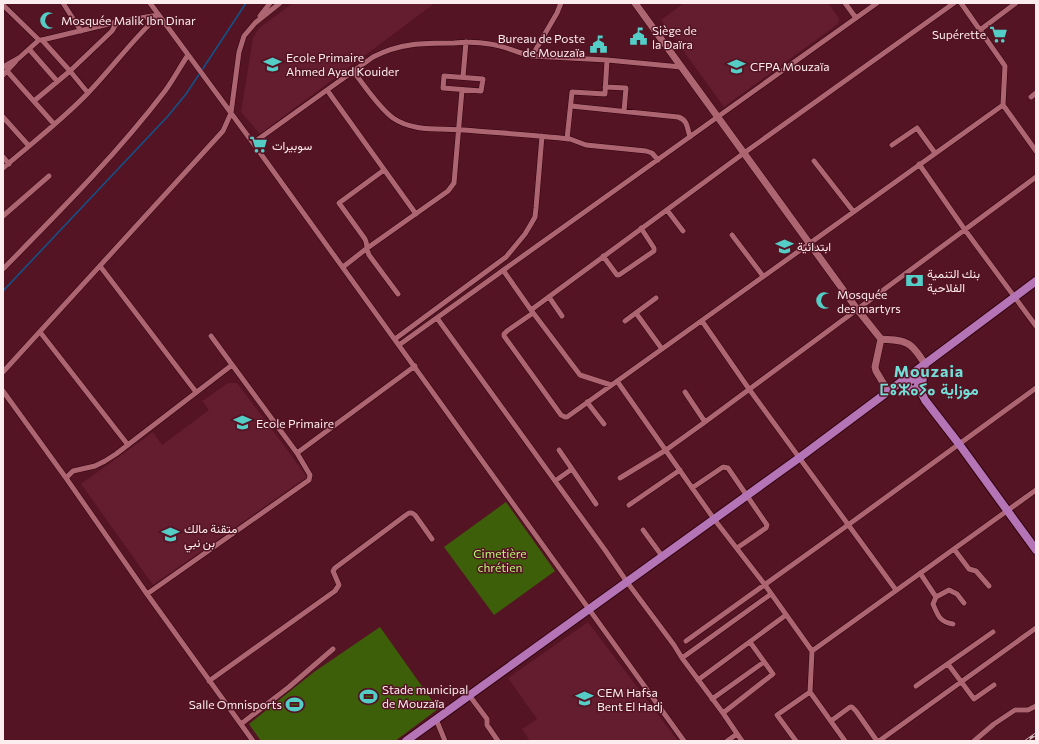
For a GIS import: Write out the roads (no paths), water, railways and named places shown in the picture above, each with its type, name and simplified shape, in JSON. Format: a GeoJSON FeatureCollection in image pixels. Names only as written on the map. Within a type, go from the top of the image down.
{"type":"FeatureCollection","features":[{"type":"Feature","properties":{"kind":"main road"},"geometry":{"type":"LineString","coordinates":[[635,3],[857,309],[881,339],[908,344],[925,364],[922,383],[888,391]]}},
{"type":"Feature","properties":{"kind":"main road"},"geometry":{"type":"LineString","coordinates":[[914,386],[925,364],[1036,281]]}},
{"type":"Feature","properties":{"kind":"main road"},"geometry":{"type":"LineString","coordinates":[[881,339],[875,367],[888,391]]}},
{"type":"Feature","properties":{"kind":"main road"},"geometry":{"type":"LineString","coordinates":[[406,741],[747,496],[888,391],[914,386]]}},
{"type":"Feature","properties":{"kind":"main road"},"geometry":{"type":"LineString","coordinates":[[914,386],[959,444],[1036,550]]}},
{"type":"Feature","properties":{"kind":"street"},"geometry":{"type":"LineString","coordinates":[[63,3],[81,31]]}},
{"type":"Feature","properties":{"kind":"street"},"geometry":{"type":"LineString","coordinates":[[150,3],[230,113],[254,143],[684,741]]}},
{"type":"Feature","properties":{"kind":"street"},"geometry":{"type":"LineString","coordinates":[[3,372],[223,131],[230,113],[239,52],[244,36],[255,24],[270,3]]}},
{"type":"Feature","properties":{"kind":"street"},"geometry":{"type":"LineString","coordinates":[[255,24],[280,3]]}},
{"type":"Feature","properties":{"kind":"street"},"geometry":{"type":"LineString","coordinates":[[532,56],[557,13],[561,3]]}},
{"type":"Feature","properties":{"kind":"street"},"geometry":{"type":"LineString","coordinates":[[845,3],[856,18]]}},
{"type":"Feature","properties":{"kind":"street"},"geometry":{"type":"LineString","coordinates":[[399,345],[877,3]]}},
{"type":"Feature","properties":{"kind":"street"},"geometry":{"type":"LineString","coordinates":[[954,3],[603,256],[548,297],[532,312],[506,331],[504,336],[561,415],[567,417],[1003,105]]}},
{"type":"Feature","properties":{"kind":"street"},"geometry":{"type":"LineString","coordinates":[[962,3],[1005,66],[1003,105],[1036,151]]}},
{"type":"Feature","properties":{"kind":"street"},"geometry":{"type":"LineString","coordinates":[[980,30],[1016,3]]}},
{"type":"Feature","properties":{"kind":"street"},"geometry":{"type":"LineString","coordinates":[[3,5],[41,40],[88,93]]}},
{"type":"Feature","properties":{"kind":"street"},"geometry":{"type":"LineString","coordinates":[[54,124],[4,71],[41,40],[117,22],[159,15]]}},
{"type":"Feature","properties":{"kind":"street"},"geometry":{"type":"LineString","coordinates":[[3,168],[88,93],[147,26],[159,15]]}},
{"type":"Feature","properties":{"kind":"street"},"geometry":{"type":"LineString","coordinates":[[34,102],[70,71],[112,31],[117,22]]}},
{"type":"Feature","properties":{"kind":"street"},"geometry":{"type":"LineString","coordinates":[[463,77],[466,42]]}},
{"type":"Feature","properties":{"kind":"street"},"geometry":{"type":"LineString","coordinates":[[254,143],[373,58],[396,47],[422,43],[481,43],[494,44],[521,54],[532,56],[607,60],[681,67]]}},
{"type":"Feature","properties":{"kind":"street"},"geometry":{"type":"LineString","coordinates":[[29,49],[57,81]]}},
{"type":"Feature","properties":{"kind":"street"},"geometry":{"type":"LineString","coordinates":[[3,269],[100,169],[165,90],[188,55]]}},
{"type":"Feature","properties":{"kind":"street"},"geometry":{"type":"LineString","coordinates":[[567,139],[572,92],[605,94],[607,60]]}},
{"type":"Feature","properties":{"kind":"street"},"geometry":{"type":"LineString","coordinates":[[354,71],[383,110],[393,118],[415,127],[459,129],[567,139],[586,145],[646,151],[652,153],[658,160]]}},
{"type":"Feature","properties":{"kind":"street"},"geometry":{"type":"LineString","coordinates":[[444,76],[463,77],[483,79],[481,91],[443,88],[444,76]]}},
{"type":"Feature","properties":{"kind":"street"},"geometry":{"type":"LineString","coordinates":[[605,86],[626,88],[624,111]]}},
{"type":"Feature","properties":{"kind":"street"},"geometry":{"type":"LineString","coordinates":[[327,90],[416,214]]}},
{"type":"Feature","properties":{"kind":"street"},"geometry":{"type":"LineString","coordinates":[[343,267],[448,191],[454,183],[462,90]]}},
{"type":"Feature","properties":{"kind":"street"},"geometry":{"type":"LineString","coordinates":[[1031,96],[1036,93]]}},
{"type":"Feature","properties":{"kind":"street"},"geometry":{"type":"LineString","coordinates":[[571,106],[678,116],[685,120],[690,137]]}},
{"type":"Feature","properties":{"kind":"street"},"geometry":{"type":"LineString","coordinates":[[3,118],[29,146]]}},
{"type":"Feature","properties":{"kind":"street"},"geometry":{"type":"LineString","coordinates":[[892,145],[917,128],[934,153]]}},
{"type":"Feature","properties":{"kind":"street"},"geometry":{"type":"LineString","coordinates":[[395,339],[500,262],[525,234],[533,221],[536,208],[542,136]]}},
{"type":"Feature","properties":{"kind":"street"},"geometry":{"type":"LineString","coordinates":[[3,157],[9,164]]}},
{"type":"Feature","properties":{"kind":"street"},"geometry":{"type":"LineString","coordinates":[[814,161],[853,212]]}},
{"type":"Feature","properties":{"kind":"street"},"geometry":{"type":"LineString","coordinates":[[919,164],[965,230],[1036,326]]}},
{"type":"Feature","properties":{"kind":"street"},"geometry":{"type":"LineString","coordinates":[[384,170],[339,203],[365,239],[367,243],[366,249],[369,255],[398,294]]}},
{"type":"Feature","properties":{"kind":"street"},"geometry":{"type":"LineString","coordinates":[[3,216],[49,176]]}},
{"type":"Feature","properties":{"kind":"street"},"geometry":{"type":"LineString","coordinates":[[620,478],[666,450],[705,422],[1036,177]]}},
{"type":"Feature","properties":{"kind":"street"},"geometry":{"type":"LineString","coordinates":[[667,210],[683,230]]}},
{"type":"Feature","properties":{"kind":"street"},"geometry":{"type":"LineString","coordinates":[[603,256],[619,275],[654,251],[654,248],[641,228]]}},
{"type":"Feature","properties":{"kind":"street"},"geometry":{"type":"LineString","coordinates":[[732,235],[763,276]]}},
{"type":"Feature","properties":{"kind":"street"},"geometry":{"type":"LineString","coordinates":[[100,266],[196,392]]}},
{"type":"Feature","properties":{"kind":"street"},"geometry":{"type":"LineString","coordinates":[[503,270],[532,312],[580,375],[611,385]]}},
{"type":"Feature","properties":{"kind":"street"},"geometry":{"type":"LineString","coordinates":[[548,297],[562,316]]}},
{"type":"Feature","properties":{"kind":"street"},"geometry":{"type":"LineString","coordinates":[[625,321],[656,298]]}},
{"type":"Feature","properties":{"kind":"street"},"geometry":{"type":"LineString","coordinates":[[636,313],[662,349]]}},
{"type":"Feature","properties":{"kind":"street"},"geometry":{"type":"LineString","coordinates":[[437,318],[626,582],[666,633],[682,658],[742,741]]}},
{"type":"Feature","properties":{"kind":"street"},"geometry":{"type":"LineString","coordinates":[[702,321],[749,389],[896,590]]}},
{"type":"Feature","properties":{"kind":"street"},"geometry":{"type":"LineString","coordinates":[[40,332],[128,445]]}},
{"type":"Feature","properties":{"kind":"street"},"geometry":{"type":"LineString","coordinates":[[147,594],[309,480],[310,475],[297,454],[211,336]]}},
{"type":"Feature","properties":{"kind":"street"},"geometry":{"type":"LineString","coordinates":[[66,478],[73,471],[95,466],[105,461],[232,365]]}},
{"type":"Feature","properties":{"kind":"street"},"geometry":{"type":"LineString","coordinates":[[297,454],[415,366]]}},
{"type":"Feature","properties":{"kind":"street"},"geometry":{"type":"LineString","coordinates":[[617,381],[714,519],[765,585],[812,651],[810,692],[845,741]]}},
{"type":"Feature","properties":{"kind":"street"},"geometry":{"type":"LineString","coordinates":[[686,642],[1036,388]]}},
{"type":"Feature","properties":{"kind":"street"},"geometry":{"type":"LineString","coordinates":[[3,391],[253,741]]}},
{"type":"Feature","properties":{"kind":"street"},"geometry":{"type":"LineString","coordinates":[[685,392],[705,422]]}},
{"type":"Feature","properties":{"kind":"street"},"geometry":{"type":"LineString","coordinates":[[587,402],[604,424]]}},
{"type":"Feature","properties":{"kind":"street"},"geometry":{"type":"LineString","coordinates":[[559,450],[596,504]]}},
{"type":"Feature","properties":{"kind":"street"},"geometry":{"type":"LineString","coordinates":[[692,488],[723,467],[728,468],[767,525],[766,528],[737,548]]}},
{"type":"Feature","properties":{"kind":"street"},"geometry":{"type":"LineString","coordinates":[[555,481],[572,469]]}},
{"type":"Feature","properties":{"kind":"street"},"geometry":{"type":"LineString","coordinates":[[629,505],[680,470]]}},
{"type":"Feature","properties":{"kind":"street"},"geometry":{"type":"LineString","coordinates":[[812,651],[1036,490]]}},
{"type":"Feature","properties":{"kind":"street"},"geometry":{"type":"LineString","coordinates":[[210,681],[335,591],[339,585],[334,571],[335,568],[409,513],[415,515],[432,538]]}},
{"type":"Feature","properties":{"kind":"street"},"geometry":{"type":"LineString","coordinates":[[643,530],[662,556]]}},
{"type":"Feature","properties":{"kind":"street"},"geometry":{"type":"LineString","coordinates":[[954,549],[969,569],[976,571],[989,586]]}},
{"type":"Feature","properties":{"kind":"street"},"geometry":{"type":"LineString","coordinates":[[920,573],[936,597]]}},
{"type":"Feature","properties":{"kind":"street"},"geometry":{"type":"LineString","coordinates":[[953,624],[945,623],[938,615],[933,604],[936,597],[949,590],[956,594],[964,603]]}},
{"type":"Feature","properties":{"kind":"street"},"geometry":{"type":"LineString","coordinates":[[682,658],[771,594]]}},
{"type":"Feature","properties":{"kind":"street"},"geometry":{"type":"LineString","coordinates":[[698,680],[786,615]]}},
{"type":"Feature","properties":{"kind":"street"},"geometry":{"type":"LineString","coordinates":[[831,721],[852,707],[878,741],[1036,628]]}},
{"type":"Feature","properties":{"kind":"street"},"geometry":{"type":"LineString","coordinates":[[916,686],[993,632]]}},
{"type":"Feature","properties":{"kind":"street"},"geometry":{"type":"LineString","coordinates":[[723,713],[773,674],[750,642]]}},
{"type":"Feature","properties":{"kind":"street"},"geometry":{"type":"LineString","coordinates":[[241,724],[289,687],[333,649]]}},
{"type":"Feature","properties":{"kind":"street"},"geometry":{"type":"LineString","coordinates":[[712,700],[764,662]]}},
{"type":"Feature","properties":{"kind":"street"},"geometry":{"type":"LineString","coordinates":[[948,664],[974,699],[994,685]]}},
{"type":"Feature","properties":{"kind":"street"},"geometry":{"type":"LineString","coordinates":[[796,741],[778,715],[810,692]]}},
{"type":"Feature","properties":{"kind":"street"},"geometry":{"type":"LineString","coordinates":[[469,695],[487,719],[487,725],[498,741]]}},
{"type":"Feature","properties":{"kind":"street"},"geometry":{"type":"LineString","coordinates":[[974,741],[994,724],[1015,710],[1028,710],[1036,706]]}},
{"type":"Feature","properties":{"kind":"street"},"geometry":{"type":"LineString","coordinates":[[436,719],[445,741]]}},
{"type":"Feature","properties":{"kind":"street"},"geometry":{"type":"LineString","coordinates":[[727,741],[737,734]]}},
{"type":"Feature","properties":{"kind":"waterway"},"geometry":{"type":"LineString","coordinates":[[202,70],[246,3]]}},
{"type":"Feature","properties":{"kind":"waterway"},"geometry":{"type":"LineString","coordinates":[[3,291],[168,116],[186,94],[200,73]]}},
{"type":"Feature","properties":{"kind":"railway"},"geometry":{"type":"LineString","coordinates":[[1026,741],[1036,734]]}},
{"type":"Feature","properties":{"kind":"place","name":"Mosquée Malik Ibn Dinar"},"geometry":{"type":"Point","coordinates":[48,20]}},
{"type":"Feature","properties":{"kind":"place","name":"Supérette"},"geometry":{"type":"Point","coordinates":[999,34]}},
{"type":"Feature","properties":{"kind":"place","name":"Siège de la Daïra"},"geometry":{"type":"Point","coordinates":[639,37]}},
{"type":"Feature","properties":{"kind":"place","name":"Bureau de Poste de Mouzaïa"},"geometry":{"type":"Point","coordinates":[598,45]}},
{"type":"Feature","properties":{"kind":"place","name":"Ecole Primaire Ahmed Ayad Kouider"},"geometry":{"type":"Point","coordinates":[273,64]}},
{"type":"Feature","properties":{"kind":"place","name":"CFPA Mouzaïa"},"geometry":{"type":"Point","coordinates":[737,66]}},
{"type":"Feature","properties":{"kind":"place","name":"سوبيرات"},"geometry":{"type":"Point","coordinates":[259,145]}},
{"type":"Feature","properties":{"kind":"place","name":"ابتدائية"},"geometry":{"type":"Point","coordinates":[784,246]}},
{"type":"Feature","properties":{"kind":"place","name":"بنك التنمية الفلاحية"},"geometry":{"type":"Point","coordinates":[914,280]}},
{"type":"Feature","properties":{"kind":"place","name":"Mosquée des martyrs"},"geometry":{"type":"Point","coordinates":[824,301]}},
{"type":"Feature","properties":{"kind":"place","name":"Ecole Primaire"},"geometry":{"type":"Point","coordinates":[243,423]}},
{"type":"Feature","properties":{"kind":"place","name":"متقنة مالك بن نبي"},"geometry":{"type":"Point","coordinates":[171,535]}},
{"type":"Feature","properties":{"kind":"place","name":"Stade municipal de Mouzaïa"},"geometry":{"type":"Point","coordinates":[369,696]}},
{"type":"Feature","properties":{"kind":"place","name":"CEM Hafsa Bent El Hadj"},"geometry":{"type":"Point","coordinates":[584,699]}},
{"type":"Feature","properties":{"kind":"place","name":"Salle Omnisports"},"geometry":{"type":"Point","coordinates":[295,704]}},
{"type":"Feature","properties":{"kind":"district","name":"Mouzaia ⵎⵓⵣⴰⵢⴰ موزاية"},"geometry":{"type":"Point","coordinates":[929,379]}},
{"type":"Feature","properties":{"kind":"park label","name":"Cimetière chrétien"},"geometry":{"type":"Point","coordinates":[500,560]}}]}
